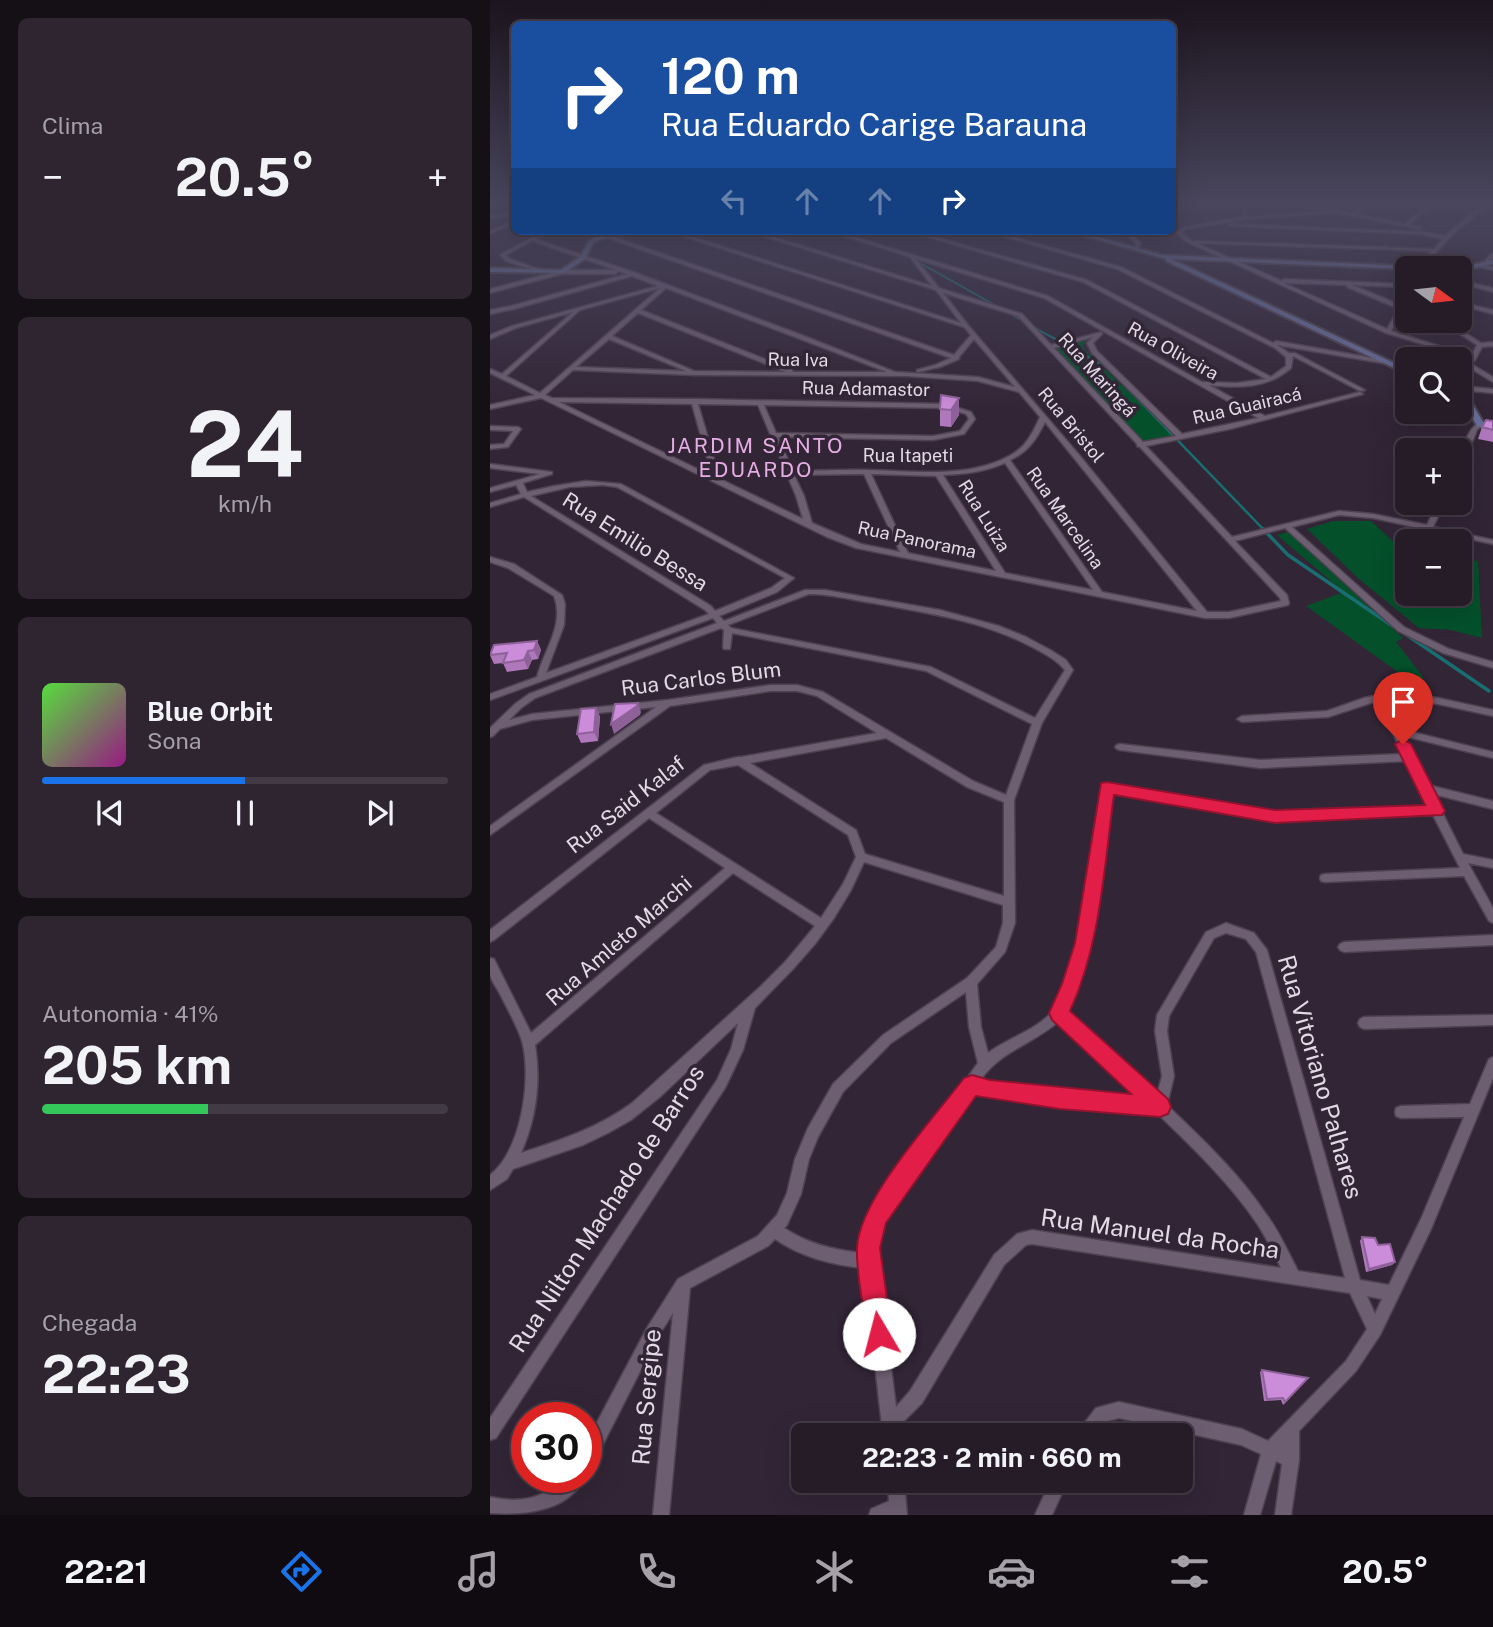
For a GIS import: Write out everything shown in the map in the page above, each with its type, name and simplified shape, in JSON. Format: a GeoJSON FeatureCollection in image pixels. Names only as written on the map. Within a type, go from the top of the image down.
{"type":"FeatureCollection","features":[{"type":"Feature","properties":{"kind":"main road"},"geometry":{"type":"LineString","coordinates":[[528,271],[562,272]]}},
{"type":"Feature","properties":{"kind":"main road"},"geometry":{"type":"LineString","coordinates":[[1191,271],[1395,367]]}},
{"type":"Feature","properties":{"kind":"main road"},"geometry":{"type":"LineString","coordinates":[[1472,410],[1480,424],[1493,428]]}},
{"type":"Feature","properties":{"kind":"street"},"geometry":{"type":"LineString","coordinates":[[490,291],[562,272],[625,271],[896,373]]}},
{"type":"Feature","properties":{"kind":"street"},"geometry":{"type":"LineString","coordinates":[[706,271],[957,358]]}},
{"type":"Feature","properties":{"kind":"street"},"geometry":{"type":"LineString","coordinates":[[793,271],[966,326]]}},
{"type":"Feature","properties":{"kind":"street","name":"Rua Maringá"},"geometry":{"type":"LineString","coordinates":[[877,271],[1020,315],[1284,597],[1285,603]]}},
{"type":"Feature","properties":{"kind":"street","name":"Rua Bristol"},"geometry":{"type":"LineString","coordinates":[[923,271],[1205,615]]}},
{"type":"Feature","properties":{"kind":"street","name":"Rua Oliveira"},"geometry":{"type":"LineString","coordinates":[[960,271],[1040,295],[1263,418]]}},
{"type":"Feature","properties":{"kind":"street"},"geometry":{"type":"LineString","coordinates":[[1049,271],[1085,281],[1270,379]]}},
{"type":"Feature","properties":{"kind":"street"},"geometry":{"type":"LineString","coordinates":[[1124,271],[1291,355],[1310,349]]}},
{"type":"Feature","properties":{"kind":"street"},"geometry":{"type":"LineString","coordinates":[[1253,271],[1388,332],[1437,347]]}},
{"type":"Feature","properties":{"kind":"street"},"geometry":{"type":"LineString","coordinates":[[490,312],[634,274]]}},
{"type":"Feature","properties":{"kind":"street"},"geometry":{"type":"LineString","coordinates":[[1277,281],[1395,286]]}},
{"type":"Feature","properties":{"kind":"street"},"geometry":{"type":"LineString","coordinates":[[1342,283],[1395,305]]}},
{"type":"Feature","properties":{"kind":"street"},"geometry":{"type":"LineString","coordinates":[[1472,285],[1493,290]]}},
{"type":"Feature","properties":{"kind":"street"},"geometry":{"type":"LineString","coordinates":[[490,337],[514,327],[664,286]]}},
{"type":"Feature","properties":{"kind":"street"},"geometry":{"type":"LineString","coordinates":[[490,407],[545,398],[664,286]]}},
{"type":"Feature","properties":{"kind":"street"},"geometry":{"type":"LineString","coordinates":[[1472,307],[1493,312]]}},
{"type":"Feature","properties":{"kind":"street"},"geometry":{"type":"LineString","coordinates":[[502,377],[581,309]]}},
{"type":"Feature","properties":{"kind":"street"},"geometry":{"type":"LineString","coordinates":[[638,311],[794,373]]}},
{"type":"Feature","properties":{"kind":"street"},"geometry":{"type":"LineString","coordinates":[[1388,332],[1395,320]]}},
{"type":"Feature","properties":{"kind":"street"},"geometry":{"type":"LineString","coordinates":[[1051,347],[1109,332]]}},
{"type":"Feature","properties":{"kind":"street"},"geometry":{"type":"LineString","coordinates":[[1100,333],[1090,343],[1094,352],[1181,437]]}},
{"type":"Feature","properties":{"kind":"street"},"geometry":{"type":"LineString","coordinates":[[1462,333],[1480,345],[1493,344]]}},
{"type":"Feature","properties":{"kind":"street"},"geometry":{"type":"LineString","coordinates":[[907,374],[943,365],[957,358],[974,335]]}},
{"type":"Feature","properties":{"kind":"street"},"geometry":{"type":"LineString","coordinates":[[609,337],[694,373]]}},
{"type":"Feature","properties":{"kind":"street"},"geometry":{"type":"LineString","coordinates":[[1264,340],[1382,361]]}},
{"type":"Feature","properties":{"kind":"street"},"geometry":{"type":"LineString","coordinates":[[1472,360],[1480,345]]}},
{"type":"Feature","properties":{"kind":"street"},"geometry":{"type":"LineString","coordinates":[[1342,355],[1358,350]]}},
{"type":"Feature","properties":{"kind":"street"},"geometry":{"type":"LineString","coordinates":[[1201,383],[1245,385],[1270,379],[1289,367],[1291,355]]}},
{"type":"Feature","properties":{"kind":"street","name":"Rua Guairacá"},"geometry":{"type":"LineString","coordinates":[[1139,445],[1263,418],[1361,392],[1291,355]]}},
{"type":"Feature","properties":{"kind":"street"},"geometry":{"type":"LineString","coordinates":[[1472,367],[1493,380]]}},
{"type":"Feature","properties":{"kind":"street","name":"Rua Iva"},"geometry":{"type":"LineString","coordinates":[[574,369],[694,373],[896,373],[978,379],[1021,390]]}},
{"type":"Feature","properties":{"kind":"street","name":"Rua Panorama"},"geometry":{"type":"LineString","coordinates":[[490,371],[859,546],[1205,615],[1229,615],[1285,603]]}},
{"type":"Feature","properties":{"kind":"street"},"geometry":{"type":"LineString","coordinates":[[1472,389],[1493,391]]}},
{"type":"Feature","properties":{"kind":"street","name":"Rua Adamastor"},"geometry":{"type":"LineString","coordinates":[[545,398],[946,406],[963,410],[969,413],[972,419],[967,429],[961,433],[933,438],[775,435]]}},
{"type":"Feature","properties":{"kind":"street"},"geometry":{"type":"LineString","coordinates":[[694,401],[717,480]]}},
{"type":"Feature","properties":{"kind":"street"},"geometry":{"type":"LineString","coordinates":[[760,403],[808,523]]}},
{"type":"Feature","properties":{"kind":"street","name":"Rua Itapeti"},"geometry":{"type":"LineString","coordinates":[[790,473],[939,475],[976,469],[1006,460],[1031,443],[1044,416]]}},
{"type":"Feature","properties":{"kind":"street"},"geometry":{"type":"LineString","coordinates":[[1470,438],[1474,429],[1480,424]]}},
{"type":"Feature","properties":{"kind":"street"},"geometry":{"type":"LineString","coordinates":[[490,428],[518,429],[506,446],[490,447]]}},
{"type":"Feature","properties":{"kind":"street","name":"Rua Marcelina"},"geometry":{"type":"LineString","coordinates":[[1006,460],[1099,593]]}},
{"type":"Feature","properties":{"kind":"street"},"geometry":{"type":"LineString","coordinates":[[490,466],[550,473],[490,490]]}},
{"type":"Feature","properties":{"kind":"street"},"geometry":{"type":"LineString","coordinates":[[866,472],[905,555]]}},
{"type":"Feature","properties":{"kind":"street","name":"Rua Luiza"},"geometry":{"type":"LineString","coordinates":[[939,475],[1002,574]]}},
{"type":"Feature","properties":{"kind":"street"},"geometry":{"type":"LineString","coordinates":[[518,481],[525,495]]}},
{"type":"Feature","properties":{"kind":"street"},"geometry":{"type":"LineString","coordinates":[[490,505],[574,484],[598,482],[619,485],[790,578],[774,590],[716,614],[541,676],[490,697]]}},
{"type":"Feature","properties":{"kind":"street","name":"Rua Emilio Bessa"},"geometry":{"type":"LineString","coordinates":[[525,495],[660,576],[716,614],[726,626]]}},
{"type":"Feature","properties":{"kind":"street"},"geometry":{"type":"LineString","coordinates":[[1229,540],[1339,513],[1360,514],[1493,542]]}},
{"type":"Feature","properties":{"kind":"street"},"geometry":{"type":"LineString","coordinates":[[1429,528],[1436,515]]}},
{"type":"Feature","properties":{"kind":"street"},"geometry":{"type":"LineString","coordinates":[[1287,526],[1401,629],[1446,651],[1493,665]]}},
{"type":"Feature","properties":{"kind":"street"},"geometry":{"type":"LineString","coordinates":[[490,559],[511,566],[561,600],[562,616],[541,676]]}},
{"type":"Feature","properties":{"kind":"street"},"geometry":{"type":"LineString","coordinates":[[492,730],[532,696],[726,626],[808,592],[825,592],[983,622],[1041,649],[1066,664],[1069,670],[1037,723],[1009,800],[1010,903],[1004,942],[971,982],[887,1039],[838,1088],[813,1133],[802,1159],[794,1194],[775,1230],[763,1241],[683,1284],[652,1333],[602,1429]]}},
{"type":"Feature","properties":{"kind":"street"},"geometry":{"type":"LineString","coordinates":[[726,626],[727,648]]}},
{"type":"Feature","properties":{"kind":"street"},"geometry":{"type":"LineString","coordinates":[[726,626],[929,668],[1037,723]]}},
{"type":"Feature","properties":{"kind":"street","name":"Rua Carlos Blum"},"geometry":{"type":"LineString","coordinates":[[492,730],[532,717],[668,703],[770,688],[797,688],[820,694],[983,792],[1009,800]]}},
{"type":"Feature","properties":{"kind":"street"},"geometry":{"type":"LineString","coordinates":[[1242,719],[1328,714],[1380,697],[1438,701],[1493,713]]}},
{"type":"Feature","properties":{"kind":"street"},"geometry":{"type":"LineString","coordinates":[[1380,697],[1459,857],[1493,918]]}},
{"type":"Feature","properties":{"kind":"street"},"geometry":{"type":"LineString","coordinates":[[490,831],[668,703]]}},
{"type":"Feature","properties":{"kind":"street"},"geometry":{"type":"LineString","coordinates":[[1397,731],[1493,755]]}},
{"type":"Feature","properties":{"kind":"street","name":"Rua Said Kalaf"},"geometry":{"type":"LineString","coordinates":[[490,937],[701,770],[738,760],[889,734]]}},
{"type":"Feature","properties":{"kind":"street"},"geometry":{"type":"LineString","coordinates":[[1120,747],[1260,764],[1410,758]]}},
{"type":"Feature","properties":{"kind":"street"},"geometry":{"type":"LineString","coordinates":[[738,760],[852,833],[861,857],[1010,903]]}},
{"type":"Feature","properties":{"kind":"street"},"geometry":{"type":"LineString","coordinates":[[890,1423],[870,1261],[872,1229],[881,1209],[972,1085],[984,1063],[1059,1013],[1072,984],[1084,943],[1107,788],[1275,817],[1436,811]]}},
{"type":"Feature","properties":{"kind":"street"},"geometry":{"type":"LineString","coordinates":[[1424,788],[1493,805]]}},
{"type":"Feature","properties":{"kind":"street"},"geometry":{"type":"LineString","coordinates":[[648,813],[822,925]]}},
{"type":"Feature","properties":{"kind":"street","name":"Rua Nilton Machado de Barros"},"geometry":{"type":"LineString","coordinates":[[511,1163],[580,1139],[620,1120],[644,1102],[750,1006],[822,925],[847,888],[861,857]]}},
{"type":"Feature","properties":{"kind":"street"},"geometry":{"type":"LineString","coordinates":[[1459,857],[1493,864]]}},
{"type":"Feature","properties":{"kind":"street","name":"Rua Amleto Marchi"},"geometry":{"type":"LineString","coordinates":[[529,1043],[733,867]]}},
{"type":"Feature","properties":{"kind":"street"},"geometry":{"type":"LineString","coordinates":[[1325,878],[1467,872]]}},
{"type":"Feature","properties":{"kind":"street","name":"Rua Vitoriano Palhares"},"geometry":{"type":"LineString","coordinates":[[1160,1107],[1168,1076],[1161,1031],[1166,1007],[1210,935],[1226,928],[1241,931],[1258,944],[1354,1286],[1374,1330]]}},
{"type":"Feature","properties":{"kind":"street"},"geometry":{"type":"LineString","coordinates":[[1344,947],[1493,940]]}},
{"type":"Feature","properties":{"kind":"street"},"geometry":{"type":"LineString","coordinates":[[490,963],[529,1043],[532,1060],[531,1088],[523,1128],[511,1163],[492,1184]]}},
{"type":"Feature","properties":{"kind":"street"},"geometry":{"type":"LineString","coordinates":[[971,982],[975,1027],[984,1063]]}},
{"type":"Feature","properties":{"kind":"street","name":"Rua Nilton Machado de Barros"},"geometry":{"type":"LineString","coordinates":[[490,1432],[721,1084],[737,1050],[750,1006]]}},
{"type":"Feature","properties":{"kind":"street"},"geometry":{"type":"LineString","coordinates":[[1059,1013],[1160,1107],[1257,1212],[1293,1276]]}},
{"type":"Feature","properties":{"kind":"street"},"geometry":{"type":"LineString","coordinates":[[1364,1023],[1493,1020]]}},
{"type":"Feature","properties":{"kind":"street"},"geometry":{"type":"LineString","coordinates":[[1252,1515],[1271,1449],[1351,1366],[1394,1293],[1426,1224],[1493,1063]]}},
{"type":"Feature","properties":{"kind":"street"},"geometry":{"type":"LineString","coordinates":[[972,1085],[990,1090],[1060,1099],[1160,1107]]}},
{"type":"Feature","properties":{"kind":"street"},"geometry":{"type":"LineString","coordinates":[[1401,1112],[1472,1110]]}},
{"type":"Feature","properties":{"kind":"street"},"geometry":{"type":"LineString","coordinates":[[775,1230],[793,1244],[811,1252],[836,1258],[870,1261]]}},
{"type":"Feature","properties":{"kind":"street","name":"Rua Manuel da Rocha"},"geometry":{"type":"LineString","coordinates":[[896,1423],[916,1397],[999,1260],[1022,1239],[1032,1237],[1394,1293]]}},
{"type":"Feature","properties":{"kind":"street","name":"Rua Sergipe"},"geometry":{"type":"LineString","coordinates":[[661,1515],[683,1284]]}},
{"type":"Feature","properties":{"kind":"street"},"geometry":{"type":"LineString","coordinates":[[1095,1423],[1102,1414],[1119,1410],[1178,1423]]}},
{"type":"Feature","properties":{"kind":"street"},"geometry":{"type":"LineString","coordinates":[[1193,1426],[1242,1437],[1291,1460]]}},
{"type":"Feature","properties":{"kind":"street"},"geometry":{"type":"LineString","coordinates":[[1283,1515],[1291,1460],[1291,1429]]}},
{"type":"Feature","properties":{"kind":"street"},"geometry":{"type":"LineString","coordinates":[[490,1505],[521,1513],[538,1511],[563,1493]]}},
{"type":"Feature","properties":{"kind":"street"},"geometry":{"type":"LineString","coordinates":[[1043,1515],[1054,1493]]}},
{"type":"Feature","properties":{"kind":"street"},"geometry":{"type":"LineString","coordinates":[[877,1515],[899,1510]]}},
{"type":"Feature","properties":{"kind":"green space"},"geometry":{"type":"Polygon","coordinates":[[[1088,338],[1083,346],[1085,350],[1174,435],[1144,442],[1055,349],[1088,338]]]}},
{"type":"Feature","properties":{"kind":"green space"},"geometry":{"type":"Polygon","coordinates":[[[1333,521],[1371,521],[1395,543],[1395,606],[1472,606],[1472,560],[1478,561],[1482,638],[1451,630],[1419,628],[1359,579],[1307,529],[1333,521]]]}},
{"type":"Feature","properties":{"kind":"green space"},"geometry":{"type":"Polygon","coordinates":[[[1288,532],[1403,638],[1396,642],[1424,678],[1413,683],[1306,606],[1344,592],[1277,535],[1288,532]]]}},
{"type":"Feature","properties":{"kind":"building"},"geometry":{"type":"Polygon","coordinates":[[[941,395],[959,398],[951,410],[940,409],[941,395]]]}},
{"type":"Feature","properties":{"kind":"building"},"geometry":{"type":"Polygon","coordinates":[[[1486,420],[1493,421],[1493,430],[1482,427],[1486,420]]]}},
{"type":"Feature","properties":{"kind":"building"},"geometry":{"type":"Polygon","coordinates":[[[537,641],[534,650],[528,651],[524,660],[503,663],[507,653],[490,655],[494,645],[537,641]]]}},
{"type":"Feature","properties":{"kind":"building"},"geometry":{"type":"Polygon","coordinates":[[[638,703],[637,706],[611,724],[615,704],[638,703]]]}},
{"type":"Feature","properties":{"kind":"building"},"geometry":{"type":"Polygon","coordinates":[[[596,708],[594,732],[577,734],[581,709],[596,708]]]}},
{"type":"Feature","properties":{"kind":"building"},"geometry":{"type":"Polygon","coordinates":[[[1362,1237],[1375,1238],[1378,1245],[1390,1244],[1395,1262],[1369,1269],[1362,1237]]]}},
{"type":"Feature","properties":{"kind":"building"},"geometry":{"type":"Polygon","coordinates":[[[1262,1370],[1308,1378],[1285,1402],[1283,1398],[1267,1399],[1262,1370]]]}},
{"type":"Feature","properties":{"kind":"waterway"},"geometry":{"type":"LineString","coordinates":[[934,271],[1000,308]]}},
{"type":"Feature","properties":{"kind":"waterway"},"geometry":{"type":"LineString","coordinates":[[1007,312],[1025,322]]}},
{"type":"Feature","properties":{"kind":"waterway"},"geometry":{"type":"LineString","coordinates":[[1031,326],[1063,343]]}},
{"type":"Feature","properties":{"kind":"waterway"},"geometry":{"type":"LineString","coordinates":[[1060,342],[1108,368],[1264,530]]}},
{"type":"Feature","properties":{"kind":"waterway"},"geometry":{"type":"LineString","coordinates":[[1262,528],[1288,555],[1394,627]]}},
{"type":"Feature","properties":{"kind":"waterway"},"geometry":{"type":"LineString","coordinates":[[1404,633],[1489,691]]}},
{"type":"Feature","properties":{"kind":"district","name":"JARDIM SANTO EDUARDO"},"geometry":{"type":"Point","coordinates":[756,458]}},
{"type":"Feature","properties":{"kind":"route"},"geometry":{"type":"LineString","coordinates":[[879,1334],[869,1248],[875,1219],[896,1186],[972,1085],[990,1090],[1060,1099],[1160,1107],[1059,1013],[1072,984],[1084,943],[1107,788],[1275,817],[1436,811],[1403,744]]}}]}
